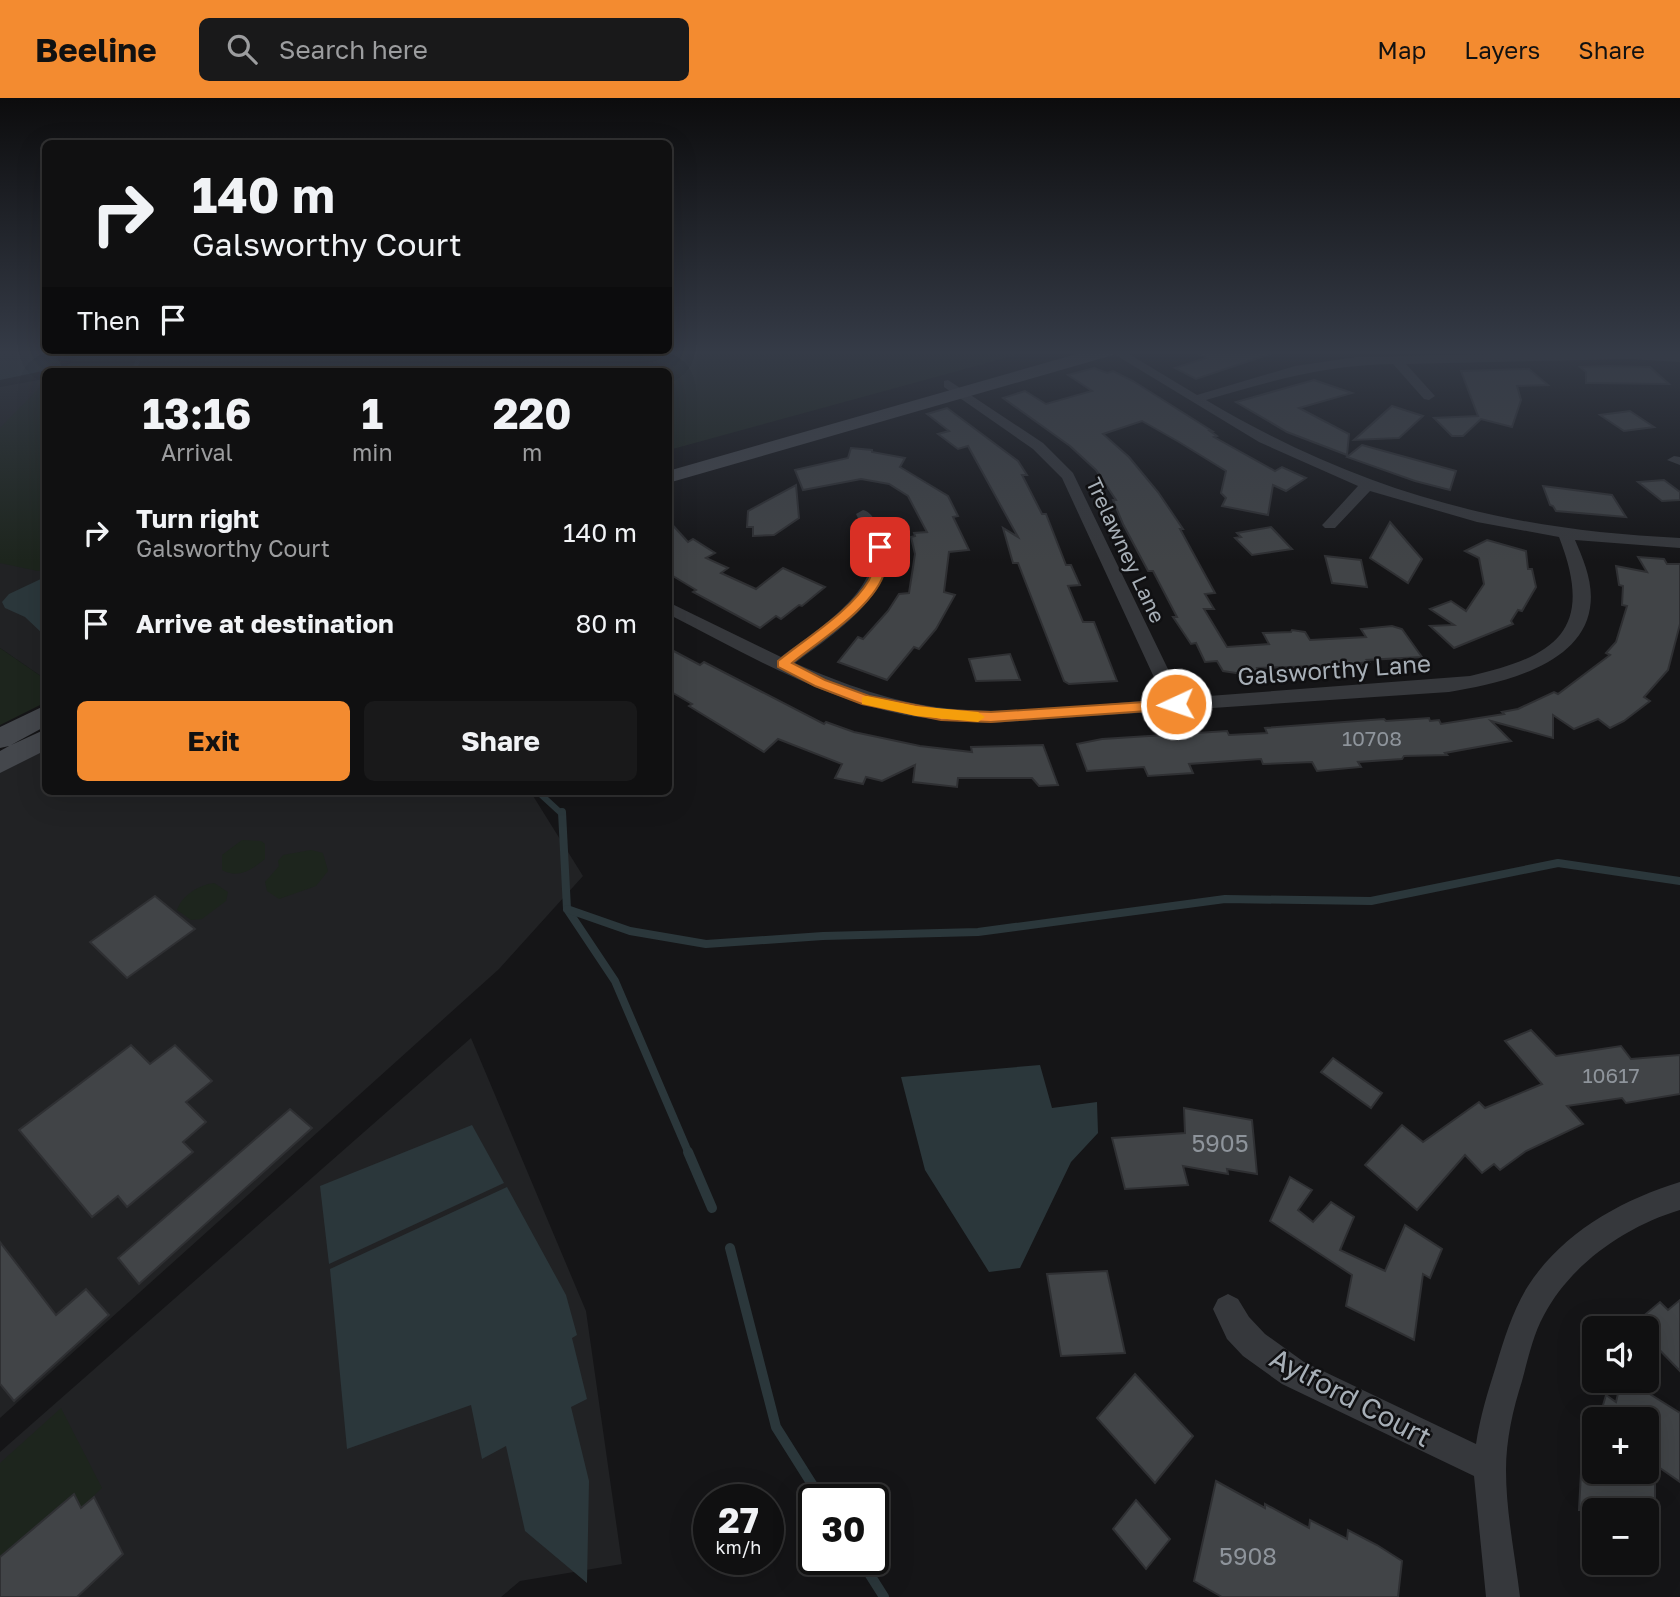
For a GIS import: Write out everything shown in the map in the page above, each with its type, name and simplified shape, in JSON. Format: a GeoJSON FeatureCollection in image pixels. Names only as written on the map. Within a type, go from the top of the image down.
{"type":"FeatureCollection","features":[{"type":"Feature","properties":{"kind":"street"},"geometry":{"type":"LineString","coordinates":[[672,461],[827,421]]}},
{"type":"Feature","properties":{"kind":"street"},"geometry":{"type":"LineString","coordinates":[[672,476],[848,421]]}},
{"type":"Feature","properties":{"kind":"street","name":"Trelawney Lane"},"geometry":{"type":"LineString","coordinates":[[1002,421],[1038,446],[1068,476],[1176,704]]}},
{"type":"Feature","properties":{"kind":"street"},"geometry":{"type":"LineString","coordinates":[[1235,421],[1284,449],[1368,484],[1456,511],[1565,533],[1680,543]]}},
{"type":"Feature","properties":{"kind":"street"},"geometry":{"type":"LineString","coordinates":[[1330,525],[1368,484]]}},
{"type":"Feature","properties":{"kind":"street"},"geometry":{"type":"LineString","coordinates":[[783,664],[860,601],[875,580],[880,568],[880,547],[863,514]]}},
{"type":"Feature","properties":{"kind":"street","name":"Galsworthy Lane"},"geometry":{"type":"LineString","coordinates":[[672,609],[820,683],[867,700],[941,715],[991,717],[1449,686],[1512,674],[1556,648],[1575,627],[1581,611],[1582,584],[1565,533]]}},
{"type":"Feature","properties":{"kind":"street"},"geometry":{"type":"LineString","coordinates":[[0,739],[42,716]]}},
{"type":"Feature","properties":{"kind":"street"},"geometry":{"type":"LineString","coordinates":[[0,764],[42,740]]}},
{"type":"Feature","properties":{"kind":"street"},"geometry":{"type":"LineString","coordinates":[[1503,1597],[1492,1512],[1490,1466],[1501,1397],[1521,1336],[1544,1288],[1579,1249],[1618,1222],[1660,1201],[1680,1196]]}},
{"type":"Feature","properties":{"kind":"street","name":"Aylford Court"},"geometry":{"type":"LineString","coordinates":[[1228,1309],[1238,1328],[1254,1345],[1293,1373],[1490,1466]]}},
{"type":"Feature","properties":{"kind":"shaded area"},"geometry":{"type":"Polygon","coordinates":[[[0,421],[42,421],[42,677],[0,648],[0,421]]]}},
{"type":"Feature","properties":{"kind":"shaded area"},"geometry":{"type":"Polygon","coordinates":[[[7,421],[42,421],[42,570],[0,563],[0,428],[7,421]]]}},
{"type":"Feature","properties":{"kind":"shaded area"},"geometry":{"type":"Polygon","coordinates":[[[672,421],[775,421],[672,449],[672,421]]]}},
{"type":"Feature","properties":{"kind":"shaded area"},"geometry":{"type":"Polygon","coordinates":[[[42,578],[42,633],[25,617],[5,608],[2,602],[9,594],[42,578]]]}},
{"type":"Feature","properties":{"kind":"shaded area"},"geometry":{"type":"Polygon","coordinates":[[[0,648],[42,677],[42,704],[0,725],[0,648]]]}},
{"type":"Feature","properties":{"kind":"shaded area"},"geometry":{"type":"Polygon","coordinates":[[[42,747],[42,795],[532,795],[583,876],[499,969],[0,1418],[0,771],[42,747]]]}},
{"type":"Feature","properties":{"kind":"shaded area"},"geometry":{"type":"Polygon","coordinates":[[[242,840],[261,841],[265,844],[265,859],[250,870],[239,873],[222,870],[222,855],[242,840]]]}},
{"type":"Feature","properties":{"kind":"shaded area"},"geometry":{"type":"Polygon","coordinates":[[[311,850],[323,853],[328,871],[316,886],[279,899],[267,891],[265,882],[279,866],[278,861],[283,855],[311,850]]]}},
{"type":"Feature","properties":{"kind":"shaded area"},"geometry":{"type":"Polygon","coordinates":[[[214,883],[228,892],[226,901],[202,919],[191,920],[177,910],[192,892],[214,883]]]}},
{"type":"Feature","properties":{"kind":"shaded area"},"geometry":{"type":"Polygon","coordinates":[[[471,1038],[586,1311],[622,1564],[520,1581],[501,1597],[0,1597],[0,1452],[471,1038]]]}},
{"type":"Feature","properties":{"kind":"shaded area"},"geometry":{"type":"Polygon","coordinates":[[[1040,1065],[1052,1108],[1097,1102],[1098,1133],[1071,1162],[1020,1268],[989,1272],[925,1170],[901,1077],[1040,1065]]]}},
{"type":"Feature","properties":{"kind":"shaded area"},"geometry":{"type":"Polygon","coordinates":[[[472,1125],[504,1183],[329,1264],[320,1186],[472,1125]]]}},
{"type":"Feature","properties":{"kind":"shaded area"},"geometry":{"type":"Polygon","coordinates":[[[507,1187],[566,1295],[577,1335],[572,1338],[587,1399],[571,1407],[589,1481],[587,1583],[525,1531],[506,1446],[482,1459],[471,1405],[347,1449],[330,1269],[507,1187]]]}},
{"type":"Feature","properties":{"kind":"shaded area"},"geometry":{"type":"Polygon","coordinates":[[[61,1408],[102,1488],[81,1508],[73,1494],[0,1557],[0,1463],[61,1408]]]}},
{"type":"Feature","properties":{"kind":"building"},"geometry":{"type":"Polygon","coordinates":[[[936,421],[964,421],[1018,461],[1027,475],[1022,475],[1042,514],[1046,514],[1066,565],[1071,565],[1080,585],[1068,586],[1083,622],[1094,622],[1117,681],[1069,684],[1064,681],[1018,563],[1013,563],[1003,528],[1018,537],[968,446],[958,449],[938,434],[949,431],[936,421]]]}},
{"type":"Feature","properties":{"kind":"building"},"geometry":{"type":"Polygon","coordinates":[[[1035,421],[1196,421],[1217,436],[1214,437],[1275,471],[1282,467],[1306,478],[1286,491],[1273,485],[1268,515],[1222,506],[1226,498],[1221,493],[1226,471],[1179,442],[1142,421],[1103,434],[1129,457],[1158,492],[1183,529],[1180,529],[1215,593],[1205,594],[1214,609],[1204,609],[1227,647],[1269,644],[1263,633],[1292,630],[1305,632],[1310,640],[1366,637],[1361,629],[1392,626],[1402,629],[1422,657],[1367,660],[1369,662],[1360,663],[1361,665],[1257,668],[1258,671],[1236,673],[1223,671],[1217,661],[1205,662],[1196,643],[1191,644],[1173,617],[1177,617],[1153,571],[1148,571],[1123,524],[1113,500],[1116,500],[1096,470],[1070,446],[1035,421]]]}},
{"type":"Feature","properties":{"kind":"building"},"geometry":{"type":"Polygon","coordinates":[[[1268,421],[1324,421],[1349,434],[1347,455],[1287,432],[1268,421]]]}},
{"type":"Feature","properties":{"kind":"building"},"geometry":{"type":"Polygon","coordinates":[[[1375,421],[1418,421],[1399,438],[1354,440],[1375,421]]]}},
{"type":"Feature","properties":{"kind":"building"},"geometry":{"type":"Polygon","coordinates":[[[1437,421],[1479,421],[1463,436],[1452,436],[1437,421]]]}},
{"type":"Feature","properties":{"kind":"building"},"geometry":{"type":"Polygon","coordinates":[[[1489,421],[1514,421],[1512,427],[1489,421]]]}},
{"type":"Feature","properties":{"kind":"building"},"geometry":{"type":"Polygon","coordinates":[[[1609,421],[1645,421],[1654,427],[1624,431],[1609,421]]]}},
{"type":"Feature","properties":{"kind":"building"},"geometry":{"type":"Polygon","coordinates":[[[1362,445],[1456,471],[1450,490],[1415,481],[1347,457],[1362,445]]]}},
{"type":"Feature","properties":{"kind":"building"},"geometry":{"type":"Polygon","coordinates":[[[851,448],[905,458],[900,467],[948,496],[958,516],[953,517],[969,550],[949,552],[944,592],[955,595],[936,629],[919,649],[914,647],[887,680],[838,662],[858,637],[863,639],[899,594],[909,593],[915,554],[911,537],[915,536],[914,533],[927,532],[908,496],[889,484],[861,479],[803,490],[795,470],[848,458],[851,448]]]}},
{"type":"Feature","properties":{"kind":"building"},"geometry":{"type":"Polygon","coordinates":[[[1664,480],[1680,492],[1680,500],[1662,501],[1638,482],[1664,480]]]}},
{"type":"Feature","properties":{"kind":"building"},"geometry":{"type":"Polygon","coordinates":[[[796,485],[799,518],[774,535],[753,536],[753,527],[747,527],[748,511],[796,485]]]}},
{"type":"Feature","properties":{"kind":"building"},"geometry":{"type":"Polygon","coordinates":[[[1543,486],[1612,495],[1626,517],[1556,511],[1550,505],[1543,486]]]}},
{"type":"Feature","properties":{"kind":"building"},"geometry":{"type":"Polygon","coordinates":[[[1390,522],[1422,559],[1408,583],[1370,558],[1390,522]]]}},
{"type":"Feature","properties":{"kind":"building"},"geometry":{"type":"Polygon","coordinates":[[[672,524],[688,542],[693,539],[715,553],[706,558],[728,568],[721,573],[756,589],[783,568],[825,587],[802,606],[799,605],[781,619],[776,616],[760,628],[693,592],[696,590],[672,575],[672,524]]]}},
{"type":"Feature","properties":{"kind":"building"},"geometry":{"type":"Polygon","coordinates":[[[1271,527],[1292,549],[1252,555],[1235,538],[1241,537],[1237,533],[1271,527]]]}},
{"type":"Feature","properties":{"kind":"building"},"geometry":{"type":"Polygon","coordinates":[[[1487,540],[1526,551],[1528,569],[1532,569],[1536,587],[1522,611],[1518,610],[1511,621],[1513,624],[1454,648],[1430,626],[1454,625],[1430,609],[1451,601],[1466,611],[1484,584],[1479,558],[1465,551],[1487,540]]]}},
{"type":"Feature","properties":{"kind":"building"},"geometry":{"type":"Polygon","coordinates":[[[1325,556],[1361,560],[1367,587],[1332,583],[1325,556]]]}},
{"type":"Feature","properties":{"kind":"building"},"geometry":{"type":"Polygon","coordinates":[[[1638,557],[1664,559],[1667,564],[1680,564],[1680,624],[1668,670],[1644,697],[1650,701],[1610,728],[1598,719],[1574,729],[1553,715],[1553,738],[1491,721],[1511,741],[1445,753],[1447,755],[1404,756],[1402,759],[1358,762],[1361,767],[1317,771],[1312,762],[1263,764],[1261,759],[1189,764],[1193,773],[1148,776],[1144,767],[1087,771],[1077,744],[1102,739],[1227,731],[1229,735],[1267,733],[1265,728],[1384,719],[1429,718],[1430,721],[1439,720],[1441,724],[1504,714],[1502,712],[1518,709],[1554,692],[1558,694],[1610,655],[1606,653],[1616,642],[1627,606],[1622,605],[1623,586],[1619,585],[1616,566],[1647,572],[1638,557]]]}},
{"type":"Feature","properties":{"kind":"building"},"geometry":{"type":"Polygon","coordinates":[[[672,650],[700,665],[704,662],[824,724],[826,722],[854,732],[920,746],[972,752],[971,747],[1043,745],[1058,785],[1039,786],[1032,778],[958,778],[957,787],[913,782],[915,765],[882,781],[866,777],[863,784],[835,778],[842,764],[778,739],[764,752],[689,706],[692,704],[672,692],[672,650]]]}},
{"type":"Feature","properties":{"kind":"building"},"geometry":{"type":"Polygon","coordinates":[[[1010,654],[1020,680],[976,681],[969,659],[1010,654]]]}},
{"type":"Feature","properties":{"kind":"building"},"geometry":{"type":"Polygon","coordinates":[[[155,896],[195,929],[127,978],[90,942],[155,896]]]}},
{"type":"Feature","properties":{"kind":"building"},"geometry":{"type":"Polygon","coordinates":[[[1531,1030],[1556,1056],[1621,1046],[1631,1059],[1680,1055],[1680,1094],[1626,1103],[1622,1098],[1567,1106],[1583,1124],[1526,1151],[1500,1170],[1494,1164],[1482,1173],[1465,1155],[1417,1210],[1365,1165],[1402,1125],[1423,1142],[1479,1102],[1485,1108],[1542,1084],[1505,1041],[1531,1030]]]}},
{"type":"Feature","properties":{"kind":"building"},"geometry":{"type":"Polygon","coordinates":[[[131,1045],[150,1064],[175,1045],[212,1081],[186,1102],[206,1122],[183,1142],[193,1152],[127,1207],[118,1196],[92,1217],[19,1130],[131,1045]]]}},
{"type":"Feature","properties":{"kind":"building"},"geometry":{"type":"Polygon","coordinates":[[[1333,1058],[1382,1093],[1371,1108],[1321,1072],[1333,1058]]]}},
{"type":"Feature","properties":{"kind":"building"},"geometry":{"type":"Polygon","coordinates":[[[1184,1108],[1252,1120],[1257,1174],[1227,1169],[1228,1174],[1183,1166],[1188,1185],[1125,1189],[1112,1138],[1185,1133],[1184,1108]]]}},
{"type":"Feature","properties":{"kind":"building"},"geometry":{"type":"Polygon","coordinates":[[[290,1109],[312,1128],[139,1284],[118,1258],[290,1109]]]}},
{"type":"Feature","properties":{"kind":"building"},"geometry":{"type":"Polygon","coordinates":[[[1290,1177],[1312,1190],[1298,1210],[1313,1222],[1331,1202],[1354,1217],[1340,1250],[1385,1271],[1405,1225],[1442,1249],[1430,1278],[1423,1274],[1414,1340],[1346,1306],[1352,1275],[1270,1221],[1290,1177]]]}},
{"type":"Feature","properties":{"kind":"building"},"geometry":{"type":"Polygon","coordinates":[[[0,1242],[56,1315],[86,1289],[109,1315],[14,1401],[0,1384],[0,1242]]]}},
{"type":"Feature","properties":{"kind":"building"},"geometry":{"type":"Polygon","coordinates":[[[1107,1271],[1125,1353],[1061,1356],[1047,1274],[1107,1271]]]}},
{"type":"Feature","properties":{"kind":"building"},"geometry":{"type":"Polygon","coordinates":[[[1680,1300],[1680,1371],[1659,1349],[1659,1316],[1643,1316],[1660,1302],[1668,1310],[1680,1300]]]}},
{"type":"Feature","properties":{"kind":"building"},"geometry":{"type":"Polygon","coordinates":[[[1135,1374],[1193,1436],[1155,1483],[1097,1418],[1135,1374]]]}},
{"type":"Feature","properties":{"kind":"building"},"geometry":{"type":"Polygon","coordinates":[[[1618,1393],[1648,1393],[1680,1413],[1680,1482],[1659,1467],[1659,1407],[1602,1407],[1606,1395],[1616,1402],[1618,1393]]]}},
{"type":"Feature","properties":{"kind":"building"},"geometry":{"type":"Polygon","coordinates":[[[1581,1472],[1582,1484],[1655,1484],[1655,1498],[1582,1498],[1582,1510],[1579,1510],[1581,1472]]]}},
{"type":"Feature","properties":{"kind":"building"},"geometry":{"type":"Polygon","coordinates":[[[1216,1481],[1309,1528],[1310,1520],[1347,1539],[1348,1530],[1377,1545],[1402,1561],[1398,1597],[1222,1597],[1194,1581],[1216,1481]]]}},
{"type":"Feature","properties":{"kind":"building"},"geometry":{"type":"Polygon","coordinates":[[[74,1494],[81,1508],[94,1497],[123,1554],[77,1597],[0,1597],[0,1557],[74,1494]]]}},
{"type":"Feature","properties":{"kind":"building"},"geometry":{"type":"Polygon","coordinates":[[[1136,1500],[1170,1539],[1146,1569],[1113,1529],[1136,1500]]]}},
{"type":"Feature","properties":{"kind":"waterway"},"geometry":{"type":"LineString","coordinates":[[541,795],[562,814]]}},
{"type":"Feature","properties":{"kind":"waterway"},"geometry":{"type":"LineString","coordinates":[[562,812],[567,909]]}},
{"type":"Feature","properties":{"kind":"waterway"},"geometry":{"type":"LineString","coordinates":[[567,909],[630,931],[706,944],[823,936],[978,932],[1225,899],[1371,901],[1558,863],[1680,881]]}},
{"type":"Feature","properties":{"kind":"waterway"},"geometry":{"type":"LineString","coordinates":[[567,909],[615,981],[689,1154]]}},
{"type":"Feature","properties":{"kind":"waterway"},"geometry":{"type":"LineString","coordinates":[[688,1152],[712,1208]]}},
{"type":"Feature","properties":{"kind":"waterway"},"geometry":{"type":"LineString","coordinates":[[730,1248],[776,1427],[812,1484]]}},
{"type":"Feature","properties":{"kind":"waterway"},"geometry":{"type":"LineString","coordinates":[[870,1575],[884,1597]]}},
{"type":"Feature","properties":{"kind":"slow traffic"},"geometry":{"type":"LineString","coordinates":[[867,700],[941,715],[978,717]]}},
{"type":"Feature","properties":{"kind":"route"},"geometry":{"type":"LineString","coordinates":[[880,547],[880,568],[860,601],[783,664],[845,693],[888,706],[941,715],[991,717],[1176,704]]}}]}
